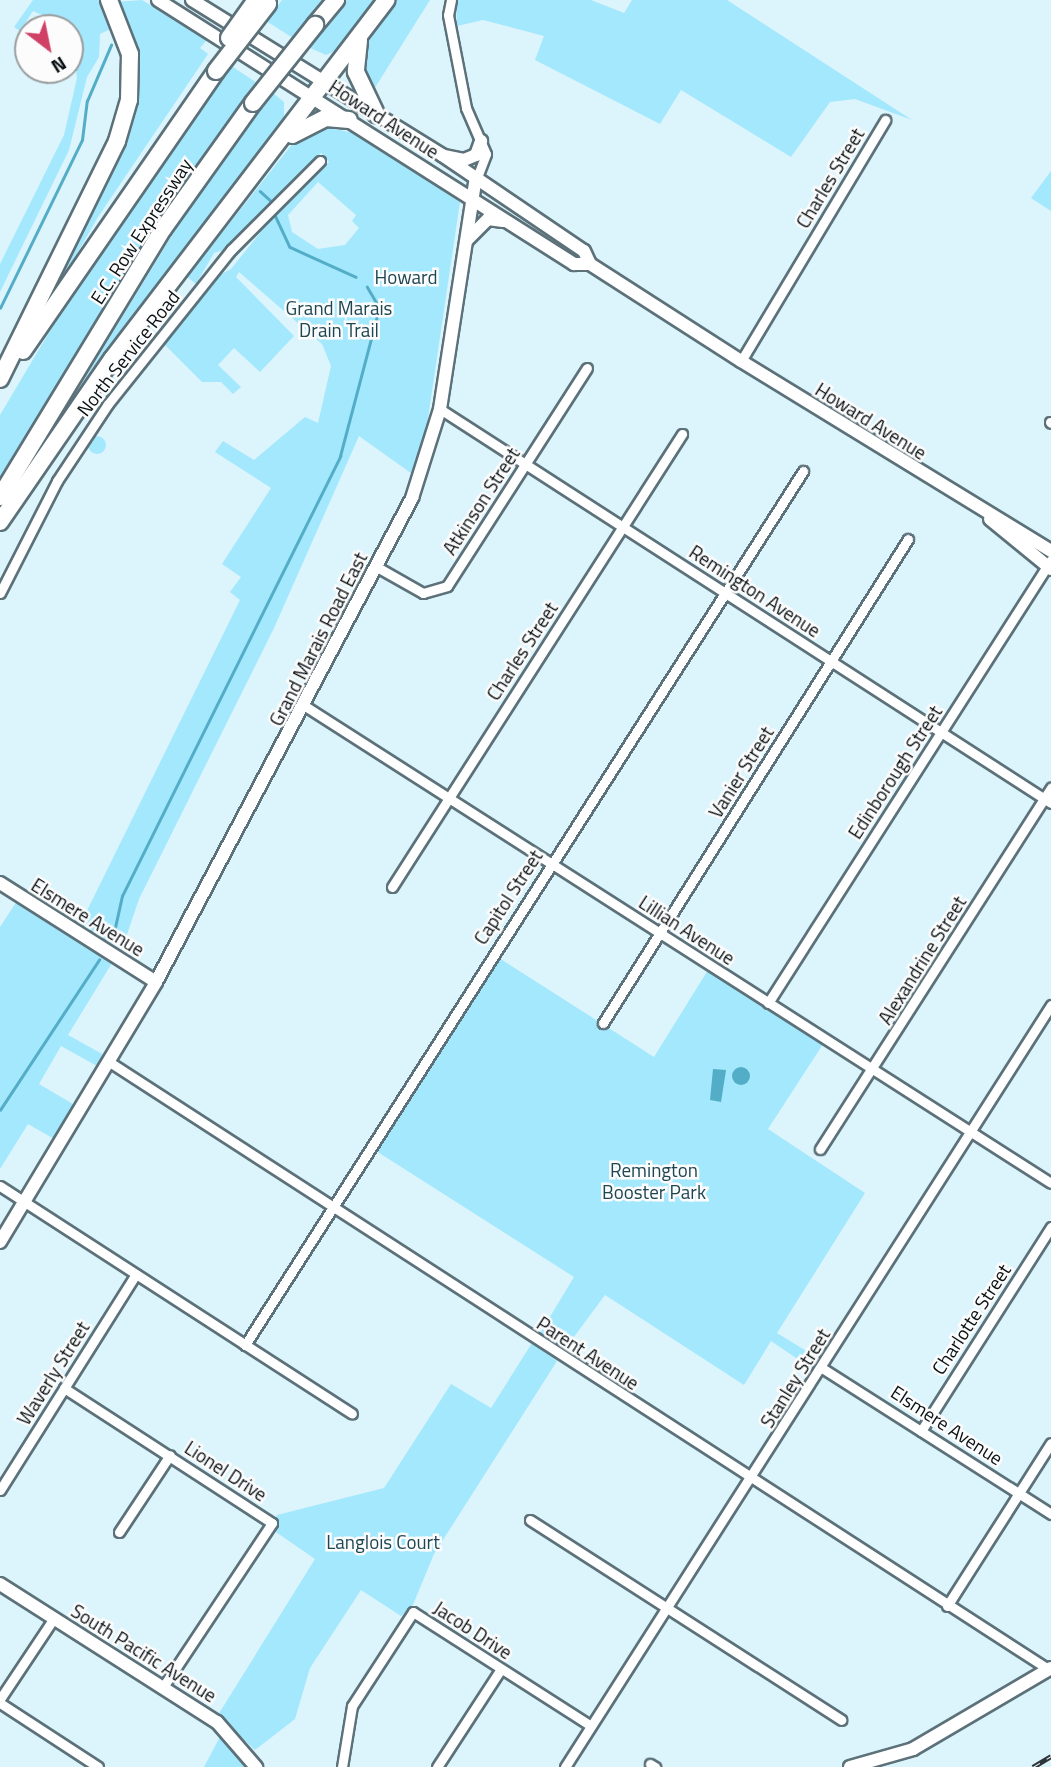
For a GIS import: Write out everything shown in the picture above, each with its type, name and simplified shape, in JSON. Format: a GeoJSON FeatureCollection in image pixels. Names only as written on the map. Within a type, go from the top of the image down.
{"type":"FeatureCollection","features":[{"type":"Feature","properties":{"kind":"highway"},"geometry":{"type":"LineString","coordinates":[[0,379],[117,141],[129,100],[131,54],[109,0]]}},
{"type":"Feature","properties":{"kind":"highway","name":"E.C. Row Expressway"},"geometry":{"type":"LineString","coordinates":[[0,497],[163,229],[253,103],[336,0]]}},
{"type":"Feature","properties":{"kind":"highway"},"geometry":{"type":"LineString","coordinates":[[0,522],[112,359],[277,148],[386,0]]}},
{"type":"Feature","properties":{"kind":"highway","name":"E.C. Row Expressway"},"geometry":{"type":"LineString","coordinates":[[0,389],[212,68],[265,1]]}},
{"type":"Feature","properties":{"kind":"highway"},"geometry":{"type":"LineString","coordinates":[[359,39],[356,72],[376,114]]}},
{"type":"Feature","properties":{"kind":"highway"},"geometry":{"type":"LineString","coordinates":[[277,148],[305,124],[349,120]]}},
{"type":"Feature","properties":{"kind":"street","name":"Howard Avenue"},"geometry":{"type":"LineString","coordinates":[[158,0],[574,264],[590,264]]}},
{"type":"Feature","properties":{"kind":"street","name":"Howard Avenue"},"geometry":{"type":"LineString","coordinates":[[192,0],[442,155],[475,182],[584,251],[590,264],[990,519],[1050,565]]}},
{"type":"Feature","properties":{"kind":"street","name":"Grand Marais Road East"},"geometry":{"type":"LineString","coordinates":[[0,1242],[111,1063],[156,982],[305,706],[412,498],[440,409],[470,197],[486,154],[466,108],[448,15],[451,0]]}},
{"type":"Feature","properties":{"kind":"street","name":"Charles Street"},"geometry":{"type":"LineString","coordinates":[[741,361],[885,120]]}},
{"type":"Feature","properties":{"kind":"street"},"geometry":{"type":"LineString","coordinates":[[442,155],[464,160],[476,155],[481,141]]}},
{"type":"Feature","properties":{"kind":"street","name":"North Service Road"},"geometry":{"type":"LineString","coordinates":[[0,593],[57,481],[108,404],[231,250],[320,161]]}},
{"type":"Feature","properties":{"kind":"street"},"geometry":{"type":"LineString","coordinates":[[465,243],[488,219],[507,221]]}},
{"type":"Feature","properties":{"kind":"street","name":"Atkinson Street"},"geometry":{"type":"LineString","coordinates":[[377,567],[423,593],[447,586],[587,368]]}},
{"type":"Feature","properties":{"kind":"street","name":"Remington Avenue"},"geometry":{"type":"LineString","coordinates":[[440,409],[1048,801]]}},
{"type":"Feature","properties":{"kind":"street","name":"Charles Street"},"geometry":{"type":"LineString","coordinates":[[392,887],[682,434]]}},
{"type":"Feature","properties":{"kind":"street","name":"Capitol Street"},"geometry":{"type":"LineString","coordinates":[[246,1345],[550,863],[803,471]]}},
{"type":"Feature","properties":{"kind":"street","name":"Howard Avenue"},"geometry":{"type":"LineString","coordinates":[[990,519],[1005,520],[1051,551]]}},
{"type":"Feature","properties":{"kind":"street","name":"Vanier Street"},"geometry":{"type":"LineString","coordinates":[[603,1023],[908,539]]}},
{"type":"Feature","properties":{"kind":"street","name":"Edinborough Street"},"geometry":{"type":"LineString","coordinates":[[768,1003],[1050,565]]}},
{"type":"Feature","properties":{"kind":"street","name":"Lillian Avenue"},"geometry":{"type":"LineString","coordinates":[[305,706],[1051,1183]]}},
{"type":"Feature","properties":{"kind":"street","name":"Alexandrine Street"},"geometry":{"type":"LineString","coordinates":[[820,1149],[1048,801],[1051,788]]}},
{"type":"Feature","properties":{"kind":"street","name":"Elsmere Avenue"},"geometry":{"type":"LineString","coordinates":[[0,883],[156,982]]}},
{"type":"Feature","properties":{"kind":"street","name":"Stanley Street"},"geometry":{"type":"LineString","coordinates":[[565,1767],[822,1368],[1051,1004]]}},
{"type":"Feature","properties":{"kind":"street","name":"Parent Avenue"},"geometry":{"type":"LineString","coordinates":[[111,1063],[947,1606],[1049,1668]]}},
{"type":"Feature","properties":{"kind":"street"},"geometry":{"type":"LineString","coordinates":[[0,1186],[352,1414]]}},
{"type":"Feature","properties":{"kind":"street","name":"Charlotte Street"},"geometry":{"type":"LineString","coordinates":[[921,1431],[1051,1227]]}},
{"type":"Feature","properties":{"kind":"street","name":"Waverly Street"},"geometry":{"type":"LineString","coordinates":[[0,1490],[136,1274]]}},
{"type":"Feature","properties":{"kind":"street","name":"Elsmere Avenue"},"geometry":{"type":"LineString","coordinates":[[822,1368],[1051,1514]]}},
{"type":"Feature","properties":{"kind":"street","name":"Lionel Drive"},"geometry":{"type":"LineString","coordinates":[[64,1388],[272,1523],[163,1687]]}},
{"type":"Feature","properties":{"kind":"street"},"geometry":{"type":"LineString","coordinates":[[947,1606],[1051,1443]]}},
{"type":"Feature","properties":{"kind":"street"},"geometry":{"type":"LineString","coordinates":[[119,1532],[170,1455]]}},
{"type":"Feature","properties":{"kind":"street"},"geometry":{"type":"LineString","coordinates":[[530,1520],[841,1720]]}},
{"type":"Feature","properties":{"kind":"street","name":"South Pacific Avenue"},"geometry":{"type":"LineString","coordinates":[[0,1584],[217,1722],[256,1767]]}},
{"type":"Feature","properties":{"kind":"street","name":"Jacob Drive"},"geometry":{"type":"LineString","coordinates":[[342,1767],[352,1706],[413,1612],[591,1726]]}},
{"type":"Feature","properties":{"kind":"street"},"geometry":{"type":"LineString","coordinates":[[54,1618],[0,1701],[98,1767]]}},
{"type":"Feature","properties":{"kind":"street"},"geometry":{"type":"LineString","coordinates":[[850,1767],[914,1749],[1049,1668]]}},
{"type":"Feature","properties":{"kind":"street"},"geometry":{"type":"LineString","coordinates":[[437,1767],[500,1669]]}},
{"type":"Feature","properties":{"kind":"green space"},"geometry":{"type":"Polygon","coordinates":[[[33,0],[98,0],[117,26],[100,34],[99,57],[87,77],[69,150],[0,292],[0,264],[64,135],[76,84],[84,84],[84,14],[40,14],[33,11],[31,14],[23,14],[33,0]]]}},
{"type":"Feature","properties":{"kind":"green space"},"geometry":{"type":"Polygon","coordinates":[[[142,0],[207,40],[200,48],[208,54],[98,217],[23,348],[110,165],[133,40],[115,2],[142,0]]]}},
{"type":"Feature","properties":{"kind":"green space"},"geometry":{"type":"Polygon","coordinates":[[[282,0],[325,0],[293,38],[266,21],[282,0]]]}},
{"type":"Feature","properties":{"kind":"green space"},"geometry":{"type":"Polygon","coordinates":[[[347,0],[381,0],[340,49],[326,55],[308,47],[347,0]]]}},
{"type":"Feature","properties":{"kind":"green space"},"geometry":{"type":"Polygon","coordinates":[[[396,0],[430,0],[371,94],[363,80],[364,47],[396,0]]]}},
{"type":"Feature","properties":{"kind":"green space"},"geometry":{"type":"Polygon","coordinates":[[[456,0],[591,0],[624,13],[632,0],[727,0],[912,120],[855,99],[830,102],[791,157],[681,90],[660,124],[535,60],[544,36],[483,20],[457,26],[456,0]]]}},
{"type":"Feature","properties":{"kind":"green space"},"geometry":{"type":"Polygon","coordinates":[[[230,65],[257,83],[187,184],[0,487],[0,415],[97,252],[230,65]]]}},
{"type":"Feature","properties":{"kind":"green space"},"geometry":{"type":"Polygon","coordinates":[[[273,93],[284,102],[284,126],[38,455],[180,222],[273,93]]]}},
{"type":"Feature","properties":{"kind":"green space"},"geometry":{"type":"Polygon","coordinates":[[[320,126],[359,134],[460,202],[423,452],[415,476],[359,436],[274,628],[139,899],[120,955],[78,929],[240,600],[230,592],[241,577],[222,564],[271,488],[215,452],[223,441],[254,460],[305,417],[318,423],[331,366],[322,344],[239,272],[236,277],[294,336],[260,372],[234,348],[218,365],[241,387],[233,394],[221,382],[202,382],[163,343],[214,278],[231,269],[280,208],[329,162],[321,153],[227,249],[214,253],[196,284],[187,277],[301,133],[320,126]],[[318,182],[288,215],[292,232],[318,249],[345,245],[359,228],[352,221],[356,215],[318,182]]]}},
{"type":"Feature","properties":{"kind":"green space"},"geometry":{"type":"Polygon","coordinates":[[[1051,171],[1051,211],[1031,198],[1051,171]]]}},
{"type":"Feature","properties":{"kind":"green space"},"geometry":{"type":"Polygon","coordinates":[[[97,436],[103,439],[106,445],[103,451],[97,454],[91,451],[88,445],[91,439],[97,436]]]}},
{"type":"Feature","properties":{"kind":"green space"},"geometry":{"type":"Polygon","coordinates":[[[17,901],[112,963],[68,1035],[104,1055],[97,1066],[61,1046],[39,1084],[78,1107],[56,1140],[28,1124],[0,1169],[0,927],[17,901]]]}},
{"type":"Feature","properties":{"kind":"green space","name":"Remington Booster Park"},"geometry":{"type":"Polygon","coordinates":[[[496,956],[654,1057],[708,970],[825,1041],[768,1129],[865,1193],[777,1333],[821,1360],[814,1370],[771,1341],[744,1385],[605,1295],[562,1353],[539,1335],[574,1277],[373,1149],[496,956]]]}},
{"type":"Feature","properties":{"kind":"green space","name":"Langlois Court"},"geometry":{"type":"Polygon","coordinates":[[[532,1343],[557,1361],[434,1554],[412,1607],[401,1616],[361,1590],[310,1668],[295,1719],[255,1750],[218,1715],[315,1559],[273,1530],[277,1515],[384,1488],[451,1384],[491,1408],[532,1343]]]}},
{"type":"Feature","properties":{"kind":"green space"},"geometry":{"type":"Polygon","coordinates":[[[222,1733],[251,1767],[204,1767],[222,1733]]]}},
{"type":"Feature","properties":{"kind":"shaded area"},"geometry":{"type":"Polygon","coordinates":[[[741,1067],[747,1070],[750,1076],[747,1082],[741,1085],[735,1082],[732,1076],[735,1070],[741,1067]]]}},
{"type":"Feature","properties":{"kind":"shaded area"},"geometry":{"type":"Polygon","coordinates":[[[713,1069],[726,1070],[721,1102],[710,1100],[713,1069]]]}},
{"type":"Feature","properties":{"kind":"waterway"},"geometry":{"type":"LineString","coordinates":[[0,308],[82,140],[87,101],[111,45]]}},
{"type":"Feature","properties":{"kind":"waterway"},"geometry":{"type":"LineString","coordinates":[[260,191],[271,201]]}},
{"type":"Feature","properties":{"kind":"waterway"},"geometry":{"type":"LineString","coordinates":[[275,215],[290,247],[356,277]]}},
{"type":"Feature","properties":{"kind":"waterway"},"geometry":{"type":"LineString","coordinates":[[112,941],[122,896],[340,456],[379,308],[367,287]]}},
{"type":"Feature","properties":{"kind":"waterway"},"geometry":{"type":"LineString","coordinates":[[0,1110],[99,960]]}},
{"type":"Feature","properties":{"kind":"railway"},"geometry":{"type":"LineString","coordinates":[[1033,1767],[1051,1756]]}},
{"type":"Feature","properties":{"kind":"park label","name":"Howard"},"geometry":{"type":"Point","coordinates":[406,277]}},
{"type":"Feature","properties":{"kind":"park label","name":"Grand Marais Drain Trail"},"geometry":{"type":"Point","coordinates":[339,319]}}]}
